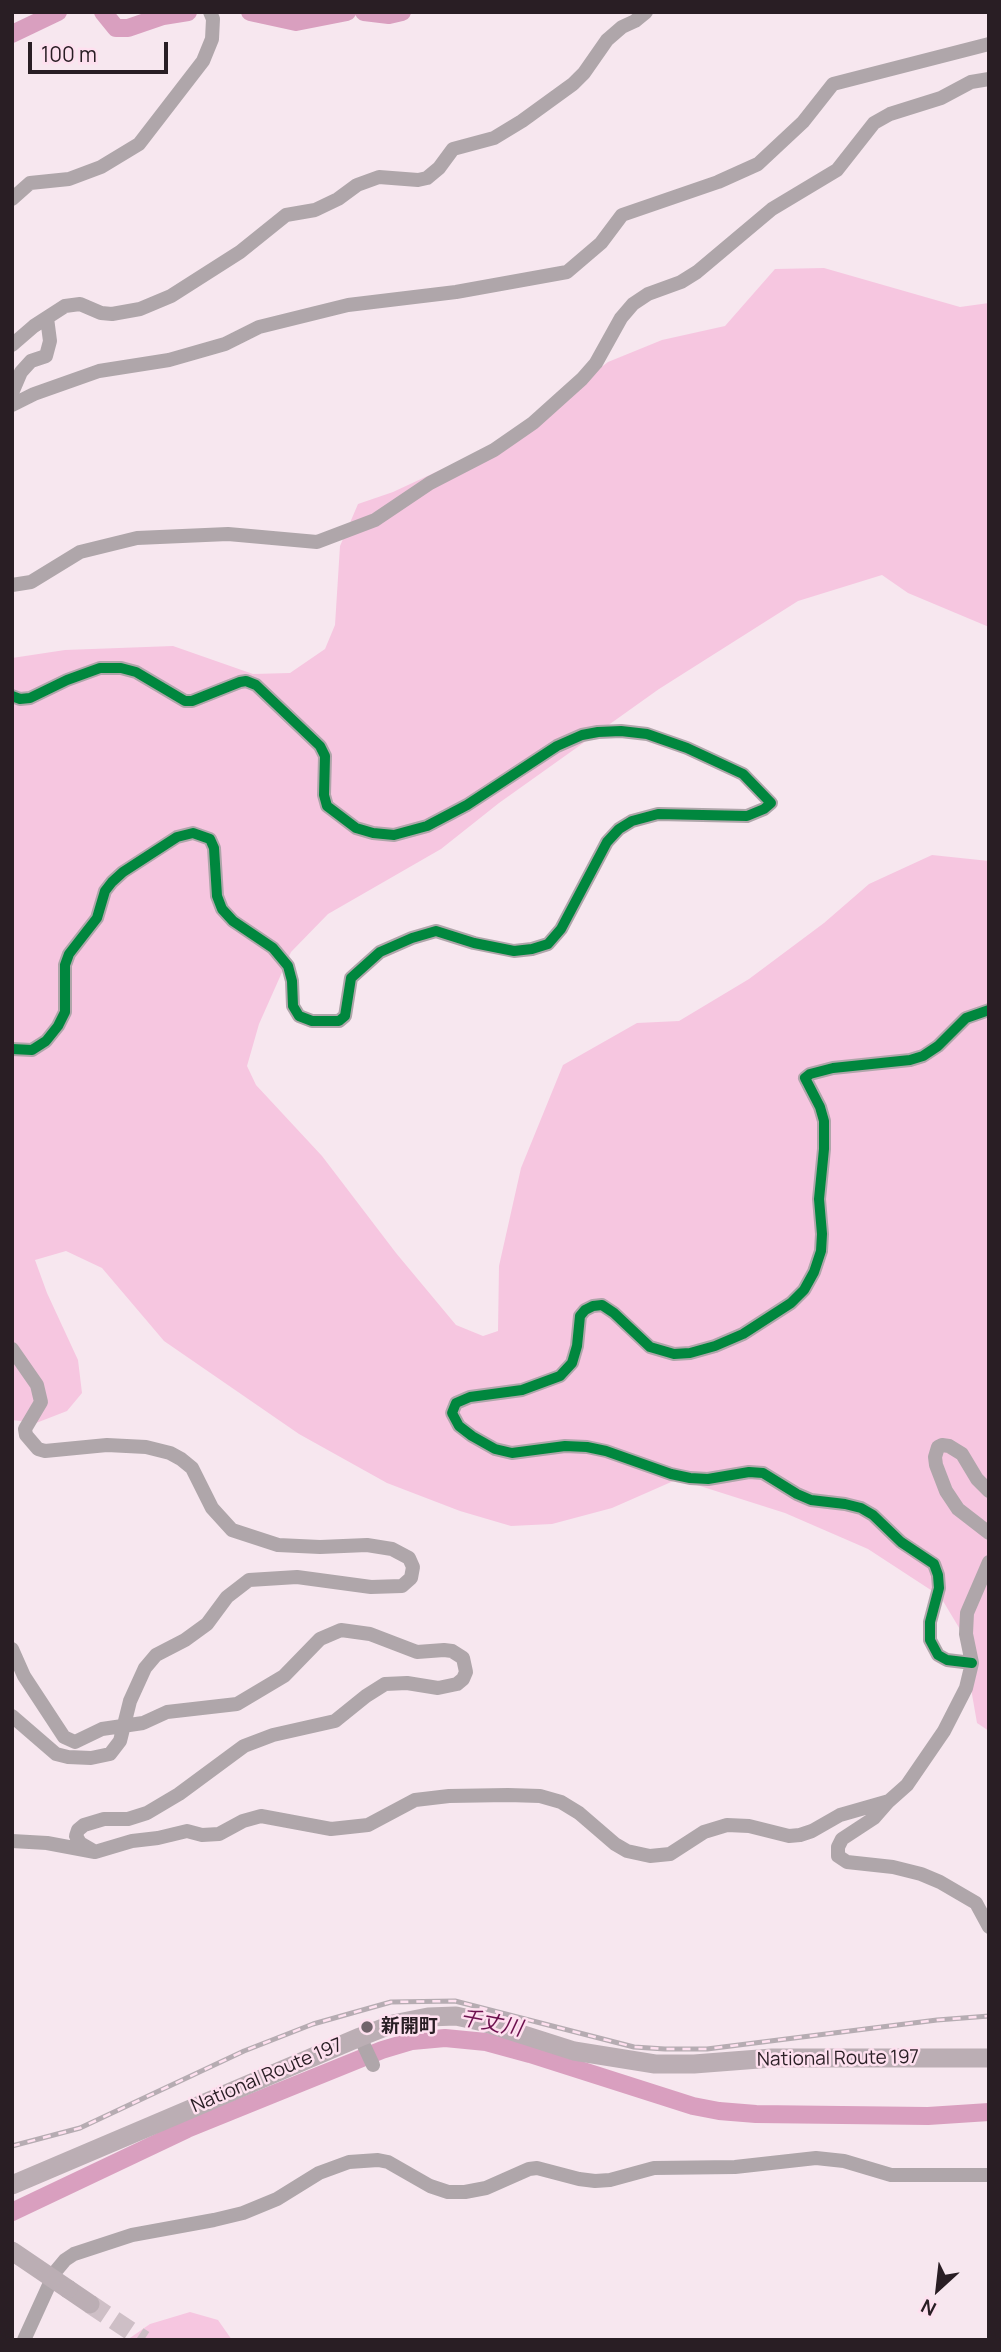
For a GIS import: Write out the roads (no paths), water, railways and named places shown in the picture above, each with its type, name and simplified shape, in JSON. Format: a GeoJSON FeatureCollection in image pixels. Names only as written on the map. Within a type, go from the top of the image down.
{"type":"FeatureCollection","features":[{"type":"Feature","properties":{"kind":"highway","name":"National Route 197"},"geometry":{"type":"LineString","coordinates":[[12,2185],[362,2040],[393,2024],[428,2017],[456,2016],[574,2051],[654,2064],[772,2059],[989,2058]]}},
{"type":"Feature","properties":{"kind":"highway"},"geometry":{"type":"LineString","coordinates":[[12,2251],[90,2304]]}},
{"type":"Feature","properties":{"kind":"street"},"geometry":{"type":"LineString","coordinates":[[12,199],[30,183],[69,179],[101,167],[139,144],[203,61],[212,39],[213,19],[210,12]]}},
{"type":"Feature","properties":{"kind":"street"},"geometry":{"type":"LineString","coordinates":[[12,345],[65,306],[80,304],[101,313],[140,309],[172,296],[240,252],[286,215],[315,210],[338,199],[357,185],[379,177],[418,180],[427,178],[439,168],[453,149],[494,138],[573,84],[607,40],[646,12]]}},
{"type":"Feature","properties":{"kind":"street"},"geometry":{"type":"LineString","coordinates":[[12,405],[34,394],[99,371],[169,360],[225,344],[259,327],[348,305],[456,292],[567,272],[601,243],[622,215],[718,182],[758,164],[803,122],[833,84],[989,44]]}},
{"type":"Feature","properties":{"kind":"street"},"geometry":{"type":"LineString","coordinates":[[12,585],[31,582],[80,552],[137,538],[228,534],[317,542],[375,520],[430,483],[494,450],[533,423],[596,363],[621,318],[633,304],[648,294],[681,282],[697,272],[772,209],[837,170],[874,123],[890,114],[941,98],[971,82],[989,79]]}},
{"type":"Feature","properties":{"kind":"street"},"geometry":{"type":"LineString","coordinates":[[12,393],[21,372],[31,361],[46,356],[50,341],[47,318]]}},
{"type":"Feature","properties":{"kind":"street"},"geometry":{"type":"LineString","coordinates":[[12,696],[30,698],[100,668],[121,668],[136,672],[185,701],[192,701],[246,681],[256,685],[320,746],[325,756],[324,794],[327,806],[356,828],[373,833],[394,835],[427,826],[467,806],[558,746],[582,735],[598,732],[647,734],[687,748],[743,774],[771,803],[747,816],[658,814],[632,821],[619,829],[607,842],[561,929],[548,944],[514,951],[474,943],[436,931],[412,938],[380,952],[351,978],[345,1016],[340,1021],[312,1021],[299,1016],[293,1006],[288,965],[273,948],[233,921],[222,909],[217,896],[214,848],[210,839],[193,833],[177,837],[112,882],[105,891],[97,918],[69,954],[65,964],[65,1012],[58,1026],[46,1041],[32,1049],[12,1049]]}},
{"type":"Feature","properties":{"kind":"street"},"geometry":{"type":"LineString","coordinates":[[972,1663],[947,1660],[938,1655],[930,1640],[930,1622],[939,1588],[934,1564],[901,1542],[873,1515],[861,1508],[811,1500],[762,1473],[749,1472],[708,1479],[690,1478],[586,1447],[565,1446],[512,1453],[471,1436],[459,1426],[452,1413],[456,1403],[470,1397],[522,1390],[560,1376],[572,1363],[580,1316],[593,1306],[602,1305],[614,1313],[650,1347],[674,1354],[715,1346],[752,1329],[791,1303],[804,1290],[821,1251],[819,1199],[824,1121],[820,1107],[805,1079],[810,1074],[833,1068],[910,1060],[923,1056],[938,1046],[959,1023],[979,1012],[989,1010]]}},
{"type":"Feature","properties":{"kind":"street"},"geometry":{"type":"LineString","coordinates":[[12,1349],[37,1385],[41,1402],[25,1429],[26,1435],[38,1449],[45,1451],[107,1444],[145,1447],[170,1453],[192,1468],[212,1508],[232,1530],[278,1545],[367,1545],[392,1549],[409,1558],[413,1567],[411,1578],[402,1586],[360,1586],[297,1577],[249,1580],[228,1597],[206,1624],[185,1640],[156,1655],[139,1678],[122,1726],[120,1741],[110,1754],[91,1758],[56,1754],[12,1716]]}},
{"type":"Feature","properties":{"kind":"street"},"geometry":{"type":"LineString","coordinates":[[989,1491],[977,1479],[962,1454],[949,1446],[938,1447],[936,1465],[946,1491],[958,1510],[989,1533]]}},
{"type":"Feature","properties":{"kind":"street"},"geometry":{"type":"LineString","coordinates":[[989,1562],[967,1614],[966,1634],[972,1663],[966,1688],[944,1731],[907,1785],[874,1818],[842,1839],[838,1847],[838,1856],[847,1862],[912,1872],[940,1882],[976,1903],[989,1927]]}},
{"type":"Feature","properties":{"kind":"street"},"geometry":{"type":"LineString","coordinates":[[12,1649],[24,1675],[64,1737],[75,1742],[102,1729],[143,1723],[167,1712],[237,1704],[284,1676],[320,1639],[341,1630],[370,1634],[417,1652],[452,1651],[463,1658],[466,1664],[463,1679],[457,1684],[438,1688],[407,1683],[385,1684],[335,1721],[273,1735],[244,1746],[164,1805],[147,1813],[128,1819],[104,1819],[84,1825],[76,1836],[80,1843],[95,1852]]}},
{"type":"Feature","properties":{"kind":"street"},"geometry":{"type":"LineString","coordinates":[[12,1841],[47,1843],[95,1852],[132,1841],[187,1831],[202,1835],[219,1834],[243,1821],[261,1816],[331,1829],[368,1825],[415,1800],[449,1796],[508,1795],[540,1796],[561,1802],[579,1813],[615,1844],[639,1855],[659,1856],[681,1849],[717,1826],[738,1824],[774,1834],[800,1835],[813,1831],[840,1815],[889,1801]]}},
{"type":"Feature","properties":{"kind":"street"},"geometry":{"type":"LineString","coordinates":[[362,2040],[373,2065]]}},
{"type":"Feature","properties":{"kind":"street"},"geometry":{"type":"LineString","coordinates":[[24,2340],[55,2272],[74,2254],[132,2235],[243,2213],[276,2199],[319,2173],[349,2162],[388,2162],[439,2190],[457,2192],[486,2188],[537,2168],[579,2179],[610,2180],[654,2168],[735,2167],[816,2158],[844,2161],[891,2175],[989,2175]]}},
{"type":"Feature","properties":{"kind":"waterway"},"geometry":{"type":"LineString","coordinates":[[12,34],[58,12]]}},
{"type":"Feature","properties":{"kind":"waterway"},"geometry":{"type":"LineString","coordinates":[[103,12],[116,28],[128,28],[163,16],[188,12]]}},
{"type":"Feature","properties":{"kind":"waterway"},"geometry":{"type":"LineString","coordinates":[[250,12],[296,22],[347,12]]}},
{"type":"Feature","properties":{"kind":"waterway"},"geometry":{"type":"LineString","coordinates":[[364,12],[389,15],[402,12]]}},
{"type":"Feature","properties":{"kind":"waterway","name":"千丈川"},"geometry":{"type":"LineString","coordinates":[[12,2212],[187,2129],[382,2050],[412,2041],[445,2038],[486,2042],[693,2106],[719,2111],[756,2114],[928,2116],[989,2112]]}},
{"type":"Feature","properties":{"kind":"tunnel"},"geometry":{"type":"LineString","coordinates":[[90,2304],[144,2340]]}},
{"type":"Feature","properties":{"kind":"railway"},"geometry":{"type":"LineString","coordinates":[[12,2146],[80,2128],[244,2051],[313,2024],[391,2002],[455,2001],[634,2047],[665,2049],[707,2049],[989,2016]]}},
{"type":"Feature","properties":{"kind":"place","name":"新開町"},"geometry":{"type":"Point","coordinates":[367,2027]}}]}
